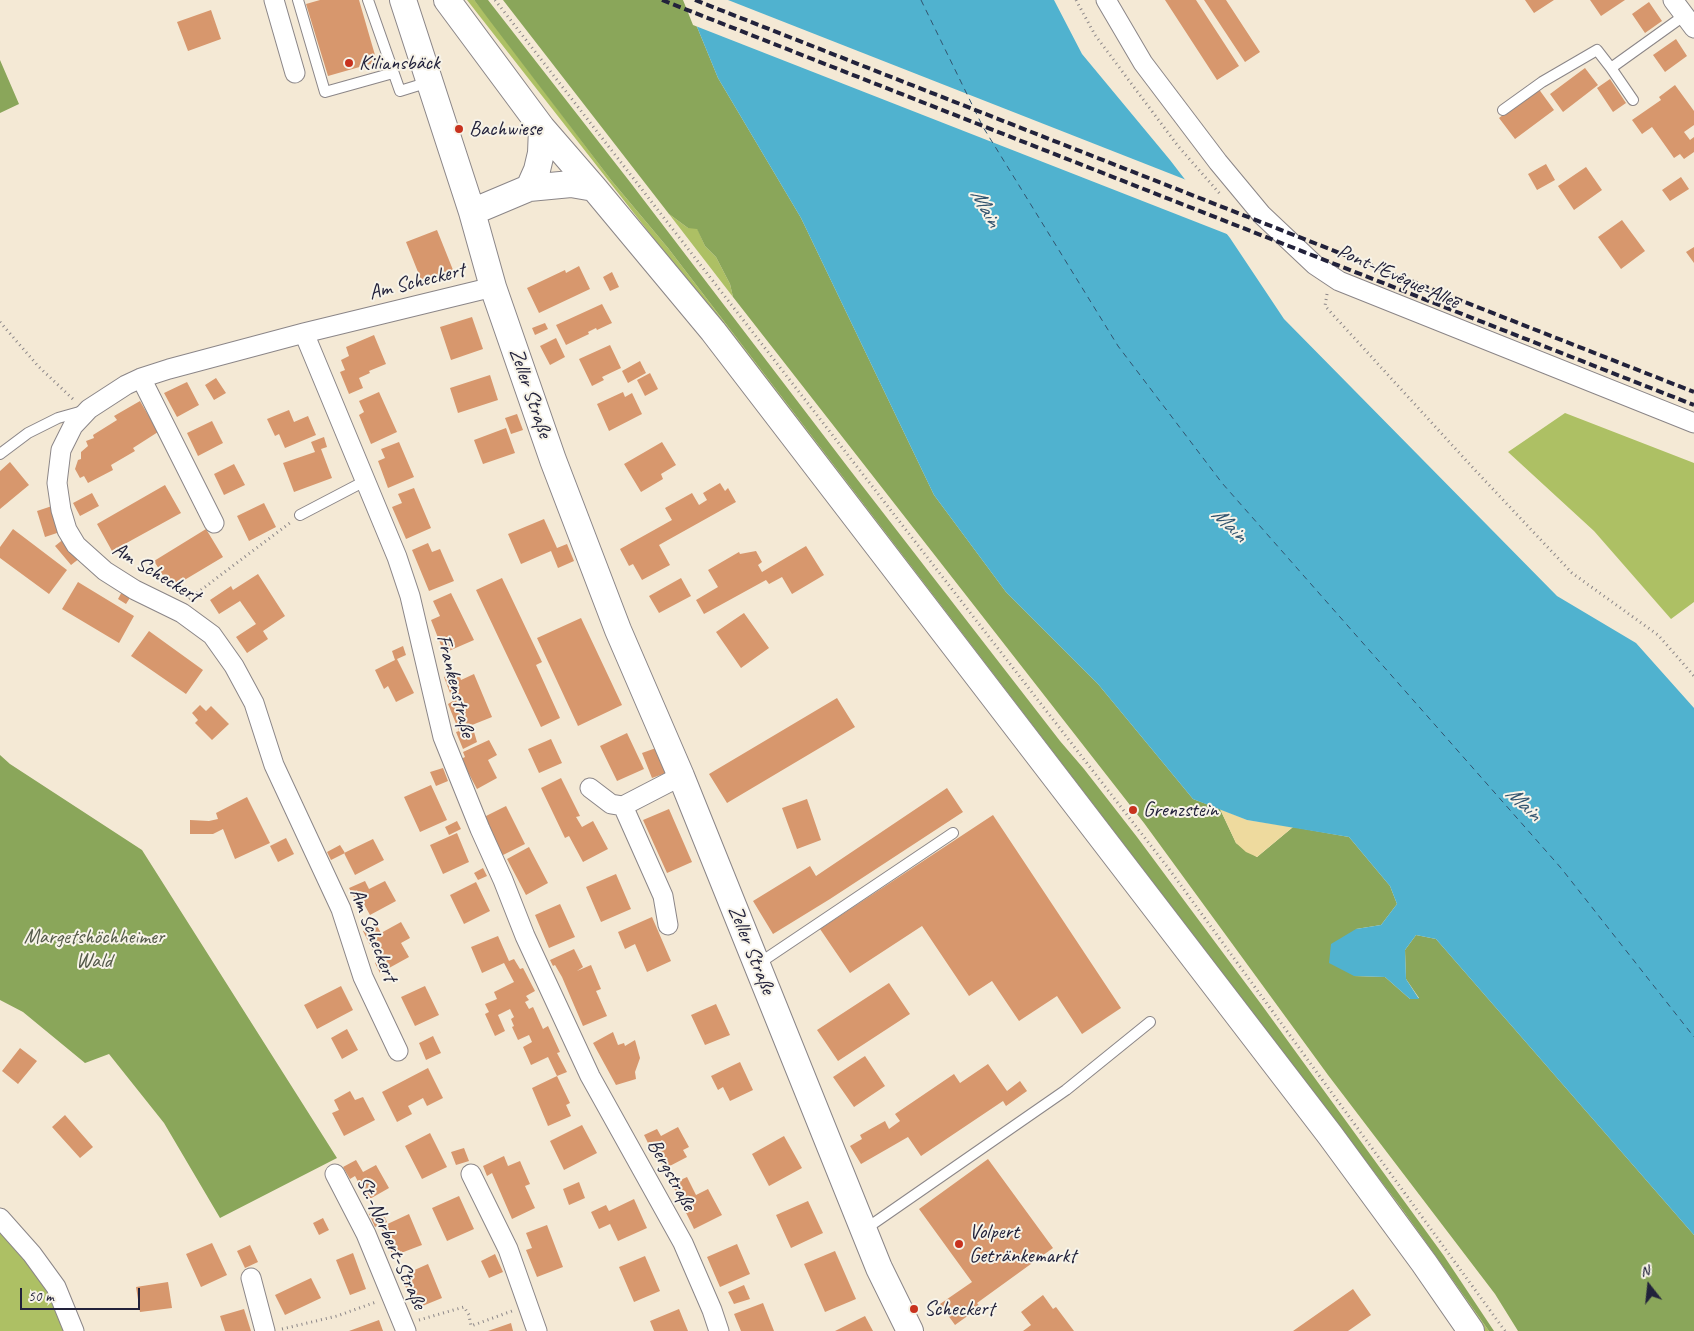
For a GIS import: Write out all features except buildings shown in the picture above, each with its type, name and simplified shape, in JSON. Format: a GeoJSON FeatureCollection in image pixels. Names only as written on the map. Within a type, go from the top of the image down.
{"type":"FeatureCollection","features":[{"type":"Feature","properties":{"kind":"main road","name":"Zeller Straße"},"geometry":{"type":"LineString","coordinates":[[403,0],[472,212],[493,287],[553,460],[618,630],[681,776],[879,1268],[910,1331]]}},
{"type":"Feature","properties":{"kind":"main road"},"geometry":{"type":"LineString","coordinates":[[447,0],[542,128],[713,331],[1232,1007],[1424,1263],[1471,1331]]}},
{"type":"Feature","properties":{"kind":"main road"},"geometry":{"type":"LineString","coordinates":[[529,188],[537,170],[541,153],[542,128]]}},
{"type":"Feature","properties":{"kind":"main road"},"geometry":{"type":"LineString","coordinates":[[472,212],[529,188],[571,184],[594,188]]}},
{"type":"Feature","properties":{"kind":"street"},"geometry":{"type":"LineString","coordinates":[[274,0],[295,73]]}},
{"type":"Feature","properties":{"kind":"street","name":"Pont-l'Evêque-Allee"},"geometry":{"type":"LineString","coordinates":[[1106,0],[1143,63],[1218,162],[1262,215],[1315,264],[1339,281],[1694,423]]}},
{"type":"Feature","properties":{"kind":"street"},"geometry":{"type":"LineString","coordinates":[[1673,0],[1689,22]]}},
{"type":"Feature","properties":{"kind":"street","name":"Am Scheckert"},"geometry":{"type":"LineString","coordinates":[[398,1051],[363,978],[341,909],[274,765],[254,703],[234,666],[212,635],[182,613],[135,590],[105,571],[76,545],[67,530],[61,510],[57,483],[61,450],[73,426],[89,409],[126,385],[141,378],[304,333],[493,287]]}},
{"type":"Feature","properties":{"kind":"street","name":"Frankenstraße"},"geometry":{"type":"LineString","coordinates":[[304,333],[394,549],[410,596],[443,737],[525,936],[576,1045]]}},
{"type":"Feature","properties":{"kind":"street"},"geometry":{"type":"LineString","coordinates":[[141,378],[214,523]]}},
{"type":"Feature","properties":{"kind":"street"},"geometry":{"type":"LineString","coordinates":[[590,788],[611,804],[623,806],[681,776]]}},
{"type":"Feature","properties":{"kind":"street"},"geometry":{"type":"LineString","coordinates":[[623,806],[663,896],[668,925]]}},
{"type":"Feature","properties":{"kind":"street","name":"Bergstraße"},"geometry":{"type":"LineString","coordinates":[[576,1045],[590,1076],[683,1243],[719,1331]]}},
{"type":"Feature","properties":{"kind":"street","name":"St.-Norbert-Straße"},"geometry":{"type":"LineString","coordinates":[[335,1174],[366,1234],[405,1328]]}},
{"type":"Feature","properties":{"kind":"street"},"geometry":{"type":"LineString","coordinates":[[471,1174],[508,1249],[537,1331]]}},
{"type":"Feature","properties":{"kind":"street"},"geometry":{"type":"LineString","coordinates":[[0,1218],[32,1254],[56,1286],[74,1331]]}},
{"type":"Feature","properties":{"kind":"street"},"geometry":{"type":"LineString","coordinates":[[251,1278],[265,1331]]}},
{"type":"Feature","properties":{"kind":"lane"},"geometry":{"type":"LineString","coordinates":[[298,0],[325,92],[393,72]]}},
{"type":"Feature","properties":{"kind":"lane"},"geometry":{"type":"LineString","coordinates":[[368,0],[400,91],[429,82]]}},
{"type":"Feature","properties":{"kind":"lane"},"geometry":{"type":"LineString","coordinates":[[1611,68],[1689,22]]}},
{"type":"Feature","properties":{"kind":"lane"},"geometry":{"type":"LineString","coordinates":[[1503,110],[1542,82],[1597,50],[1633,100]]}},
{"type":"Feature","properties":{"kind":"lane"},"geometry":{"type":"LineString","coordinates":[[0,454],[36,429],[58,418],[89,409]]}},
{"type":"Feature","properties":{"kind":"lane"},"geometry":{"type":"LineString","coordinates":[[300,515],[365,481]]}},
{"type":"Feature","properties":{"kind":"lane"},"geometry":{"type":"LineString","coordinates":[[757,965],[953,833]]}},
{"type":"Feature","properties":{"kind":"lane"},"geometry":{"type":"LineString","coordinates":[[864,1230],[1066,1090],[1150,1022]]}},
{"type":"Feature","properties":{"kind":"path"},"geometry":{"type":"LineString","coordinates":[[495,0],[1169,869],[1505,1331]]}},
{"type":"Feature","properties":{"kind":"path"},"geometry":{"type":"LineString","coordinates":[[1076,0],[1095,35],[1178,146],[1222,197]]}},
{"type":"Feature","properties":{"kind":"path"},"geometry":{"type":"LineString","coordinates":[[1329,291],[1325,306],[1572,573],[1658,635],[1694,676]]}},
{"type":"Feature","properties":{"kind":"path"},"geometry":{"type":"LineString","coordinates":[[0,322],[38,366],[72,399],[89,409]]}},
{"type":"Feature","properties":{"kind":"path"},"geometry":{"type":"LineString","coordinates":[[182,613],[190,597],[300,515]]}},
{"type":"Feature","properties":{"kind":"path"},"geometry":{"type":"LineString","coordinates":[[274,1331],[337,1316],[392,1295]]}},
{"type":"Feature","properties":{"kind":"path"},"geometry":{"type":"LineString","coordinates":[[405,1328],[464,1307],[471,1326],[528,1305]]}},
{"type":"Feature","properties":{"kind":"green space"},"geometry":{"type":"Polygon","coordinates":[[[467,0],[474,0],[492,22],[611,180],[668,248],[1400,1206],[1489,1331],[1482,1331],[723,327],[467,0]]]}},
{"type":"Feature","properties":{"kind":"green space"},"geometry":{"type":"Polygon","coordinates":[[[474,0],[488,0],[1060,741],[1137,837],[1444,1256],[1494,1331],[1489,1331],[1400,1206],[668,248],[611,180],[474,0]]]}},
{"type":"Feature","properties":{"kind":"green space"},"geometry":{"type":"Polygon","coordinates":[[[503,0],[686,0],[718,78],[801,218],[934,495],[1006,592],[1098,684],[1193,799],[1220,809],[1236,843],[1257,857],[1293,827],[1349,837],[1390,886],[1397,904],[1381,925],[1356,929],[1354,976],[1385,977],[1410,999],[1419,998],[1406,979],[1405,950],[1416,935],[1436,939],[1694,1235],[1694,1331],[1518,1331],[1495,1294],[1328,1075],[1144,823],[733,297],[730,284],[716,257],[705,246],[697,229],[688,228],[669,214],[503,0]]]}},
{"type":"Feature","properties":{"kind":"green space"},"geometry":{"type":"Polygon","coordinates":[[[0,60],[19,104],[0,113],[0,60]]]}},
{"type":"Feature","properties":{"kind":"green space"},"geometry":{"type":"Polygon","coordinates":[[[669,214],[688,228],[697,228],[705,246],[716,257],[730,284],[733,297],[669,214]]]}},
{"type":"Feature","properties":{"kind":"green space"},"geometry":{"type":"Polygon","coordinates":[[[1565,413],[1694,463],[1694,602],[1671,619],[1594,531],[1508,452],[1565,413]]]}},
{"type":"Feature","properties":{"kind":"green space","name":"Margetshöchheimer Wald"},"geometry":{"type":"Polygon","coordinates":[[[0,755],[10,764],[142,850],[337,1158],[220,1218],[164,1123],[109,1054],[85,1063],[23,1012],[0,1000],[0,755]]]}},
{"type":"Feature","properties":{"kind":"green space"},"geometry":{"type":"Polygon","coordinates":[[[0,1227],[42,1274],[68,1331],[0,1331],[0,1227]]]}},
{"type":"Feature","properties":{"kind":"sand"},"geometry":{"type":"Polygon","coordinates":[[[1220,809],[1247,820],[1293,827],[1257,857],[1246,852],[1236,843],[1220,809]]]}},
{"type":"Feature","properties":{"kind":"water","name":"Main"},"geometry":{"type":"Polygon","coordinates":[[[686,0],[1054,0],[1082,54],[1170,160],[1230,238],[1284,319],[1557,596],[1636,643],[1694,708],[1694,1235],[1436,939],[1416,935],[1405,950],[1406,979],[1419,999],[1410,999],[1385,977],[1354,976],[1329,963],[1331,944],[1356,929],[1381,925],[1397,904],[1390,886],[1349,837],[1247,820],[1193,799],[1098,684],[1006,592],[934,495],[801,218],[718,78],[686,0]]]}},
{"type":"Feature","properties":{"kind":"pier"},"geometry":{"type":"Polygon","coordinates":[[[683,0],[728,0],[1189,181],[1232,236],[693,25],[683,0]]]}},
{"type":"Feature","properties":{"kind":"ferry route"},"geometry":{"type":"LineString","coordinates":[[921,0],[983,127],[1118,346],[1222,483],[1561,868],[1694,1037]]}},
{"type":"Feature","properties":{"kind":"railway"},"geometry":{"type":"LineString","coordinates":[[662,0],[1694,405]]}},
{"type":"Feature","properties":{"kind":"railway"},"geometry":{"type":"LineString","coordinates":[[695,0],[1694,392]]}},
{"type":"Feature","properties":{"kind":"place","name":"Kiliansbäck"},"geometry":{"type":"Point","coordinates":[349,63]}},
{"type":"Feature","properties":{"kind":"place","name":"Bachwiese"},"geometry":{"type":"Point","coordinates":[459,129]}},
{"type":"Feature","properties":{"kind":"place","name":"Grenzstein"},"geometry":{"type":"Point","coordinates":[1133,810]}},
{"type":"Feature","properties":{"kind":"place","name":"Volpert Getränkemarkt"},"geometry":{"type":"Point","coordinates":[959,1244]}},
{"type":"Feature","properties":{"kind":"place","name":"Scheckert"},"geometry":{"type":"Point","coordinates":[914,1309]}}]}
